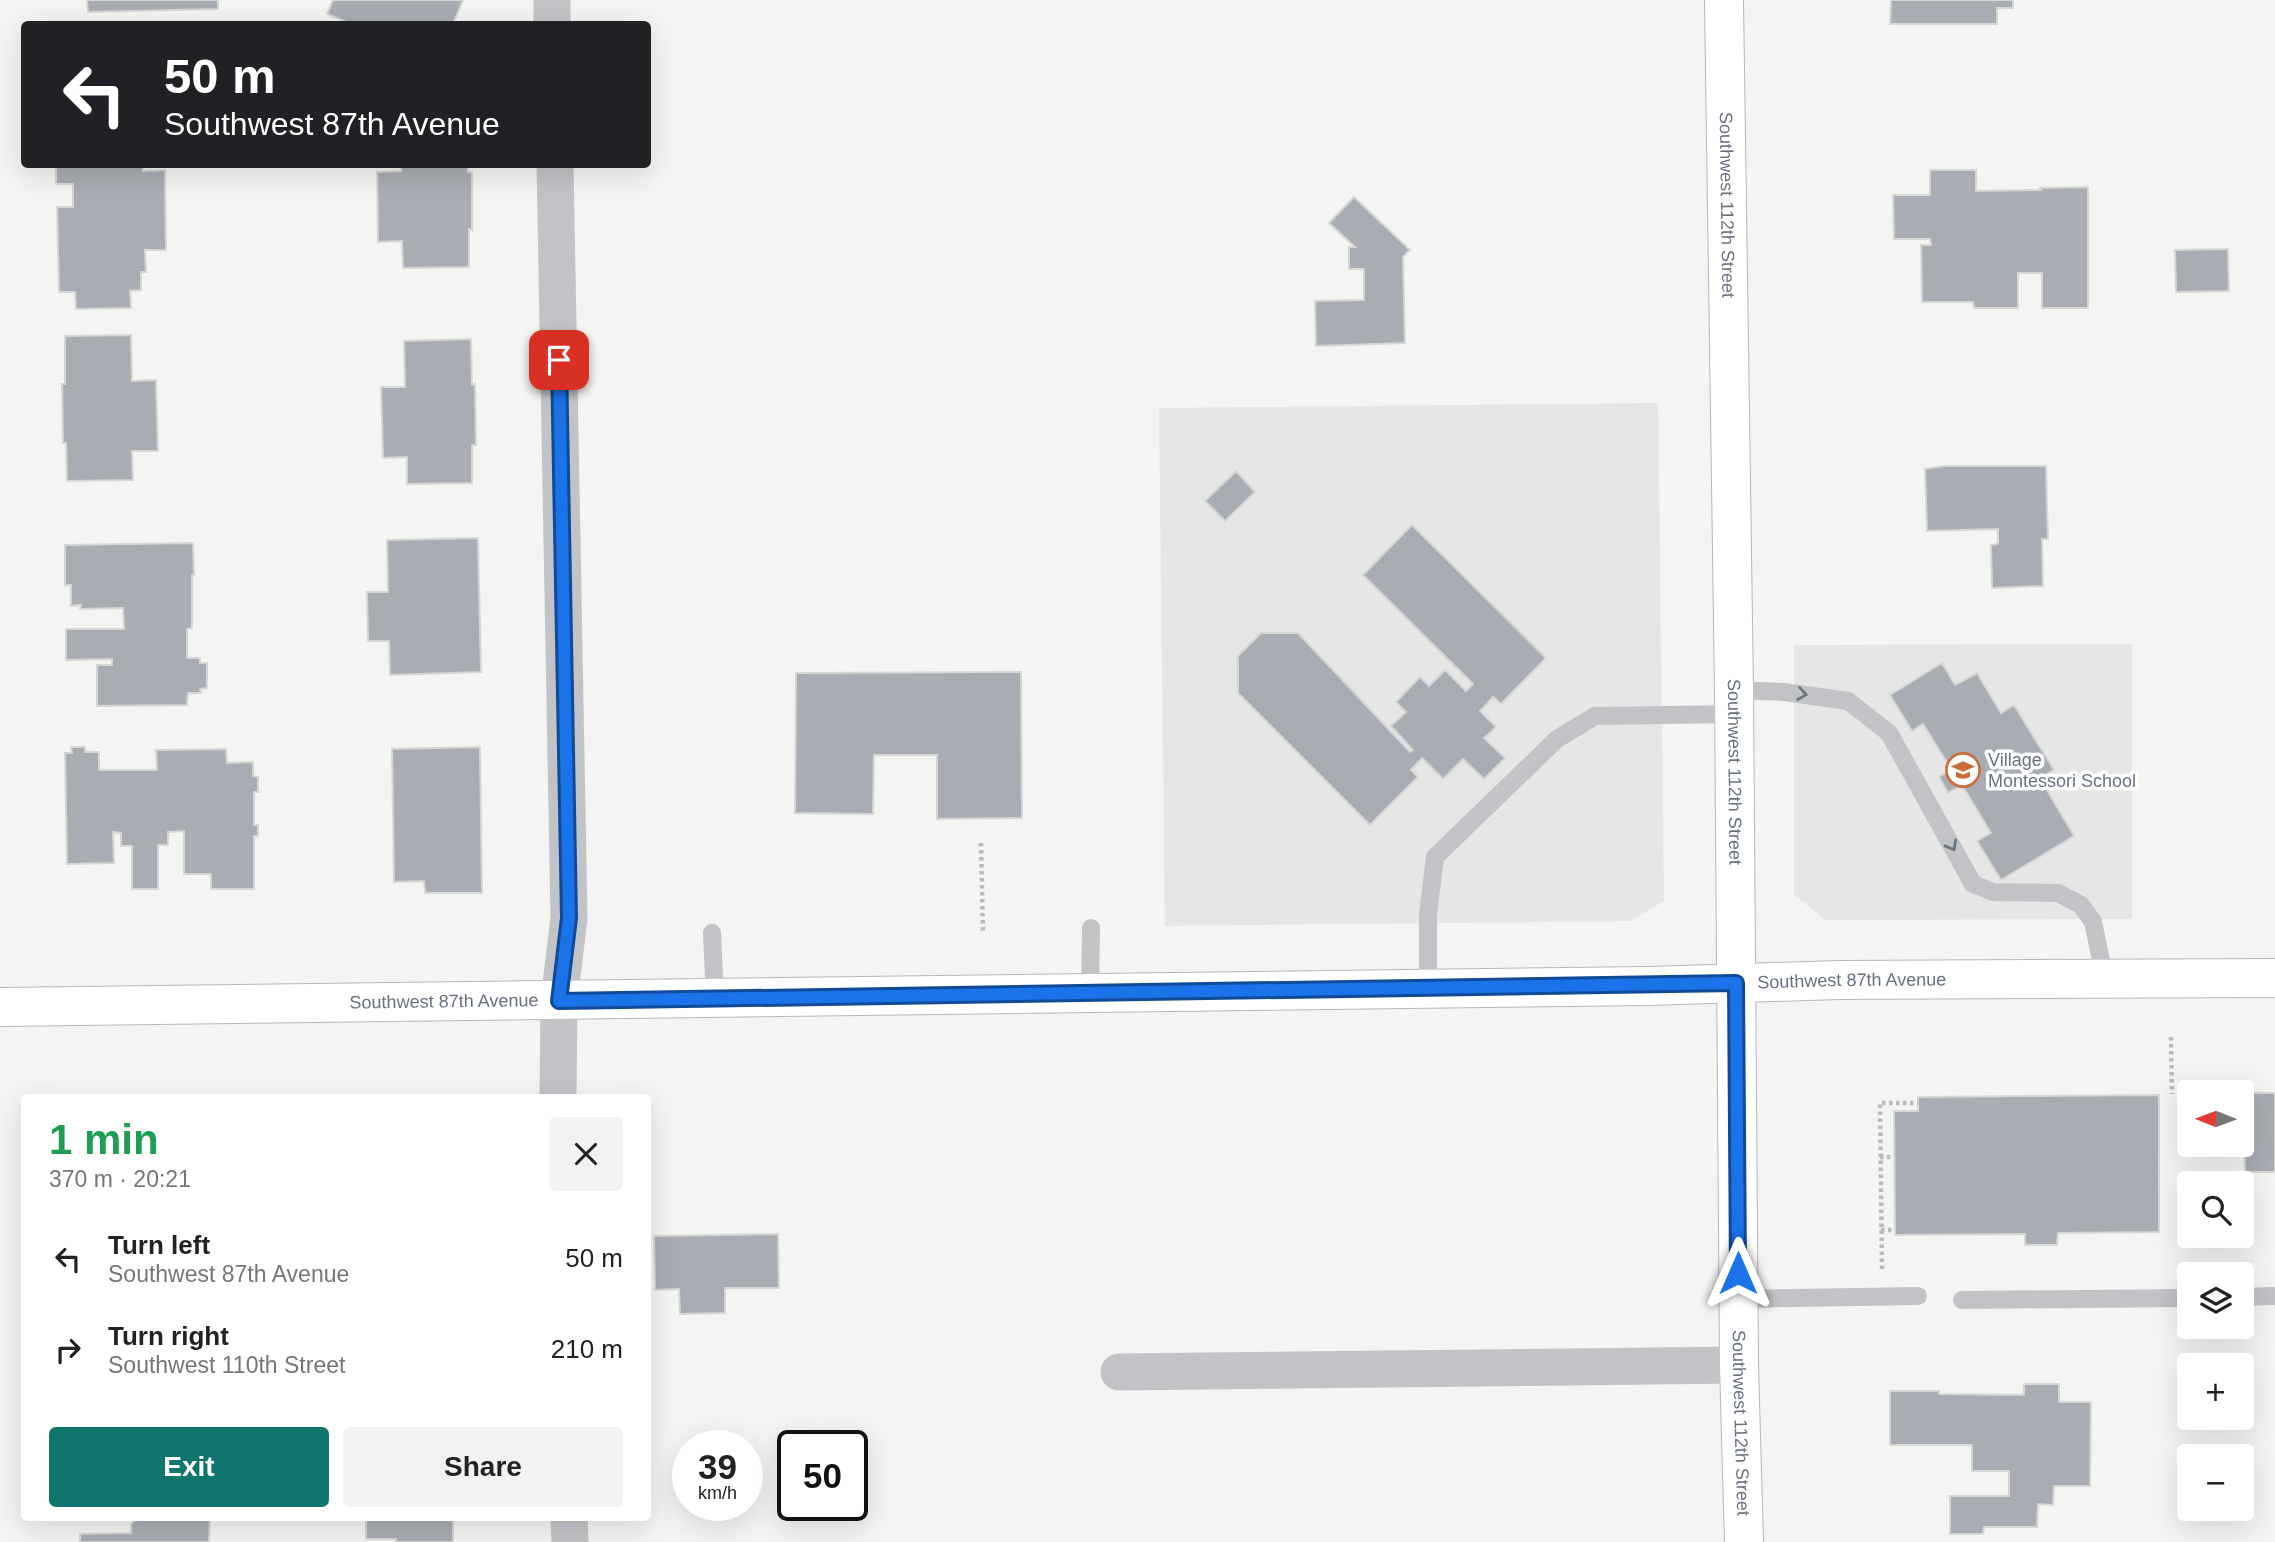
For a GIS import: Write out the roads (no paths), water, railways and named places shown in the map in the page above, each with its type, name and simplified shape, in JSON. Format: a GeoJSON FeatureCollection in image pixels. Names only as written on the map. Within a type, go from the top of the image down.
{"type":"FeatureCollection","features":[{"type":"Feature","properties":{"kind":"main road","name":"Southwest 112th Street"},"geometry":{"type":"LineString","coordinates":[[1724,0],[1734,702],[1739,1365],[1744,1542]]}},
{"type":"Feature","properties":{"kind":"main road","name":"Southwest 87th Avenue"},"geometry":{"type":"LineString","coordinates":[[0,1007],[2275,978]]}},
{"type":"Feature","properties":{"kind":"street"},"geometry":{"type":"LineString","coordinates":[[552,0],[552,21]]}},
{"type":"Feature","properties":{"kind":"street"},"geometry":{"type":"LineString","coordinates":[[555,168],[569,918],[559,1001],[558,1094]]}},
{"type":"Feature","properties":{"kind":"street"},"geometry":{"type":"LineString","coordinates":[[1119,1372],[1739,1365]]}},
{"type":"Feature","properties":{"kind":"street"},"geometry":{"type":"LineString","coordinates":[[569,1521],[570,1542]]}},
{"type":"Feature","properties":{"kind":"lane"},"geometry":{"type":"LineString","coordinates":[[1428,988],[1428,914],[1435,857],[1557,738],[1595,716],[1734,702],[1784,692],[1848,701],[1889,733],[1973,884],[1993,892],[2058,893],[2081,905],[2093,922],[2105,979]]}},
{"type":"Feature","properties":{"kind":"lane"},"geometry":{"type":"LineString","coordinates":[[1090,993],[1091,929]]}},
{"type":"Feature","properties":{"kind":"lane"},"geometry":{"type":"LineString","coordinates":[[712,933],[715,998]]}},
{"type":"Feature","properties":{"kind":"lane"},"geometry":{"type":"LineString","coordinates":[[1739,1299],[1917,1296]]}},
{"type":"Feature","properties":{"kind":"lane"},"geometry":{"type":"LineString","coordinates":[[2254,1297],[2275,1297]]}},
{"type":"Feature","properties":{"kind":"lane"},"geometry":{"type":"LineString","coordinates":[[1962,1300],[2177,1298]]}},
{"type":"Feature","properties":{"kind":"place","name":"Village Montessori School"},"geometry":{"type":"Point","coordinates":[1963,770]}}]}
